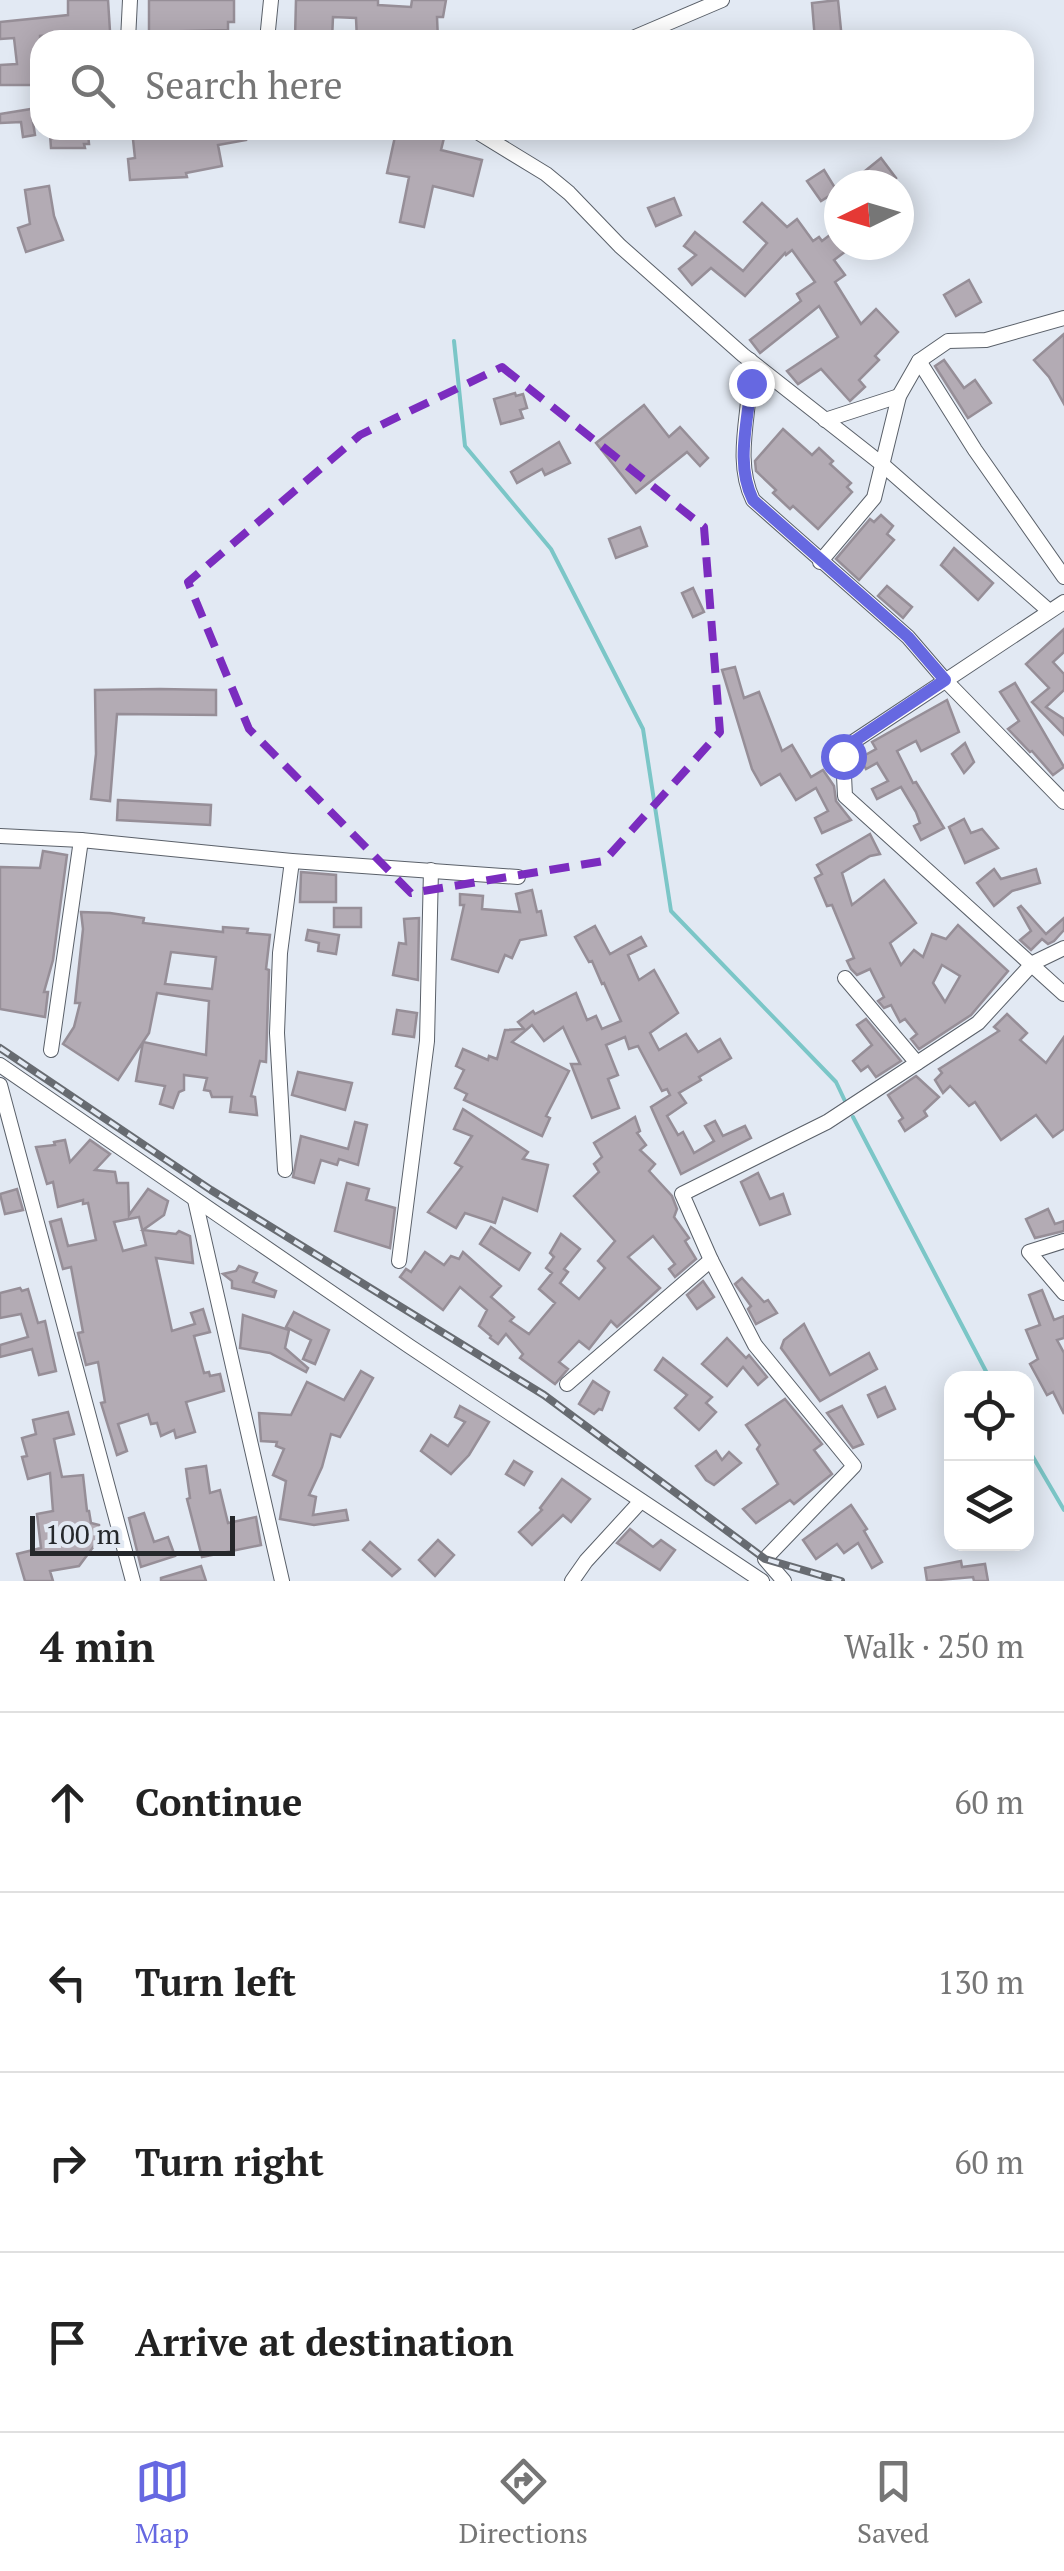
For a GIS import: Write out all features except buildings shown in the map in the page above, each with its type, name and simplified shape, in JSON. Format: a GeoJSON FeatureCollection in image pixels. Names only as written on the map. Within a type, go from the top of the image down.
{"type":"FeatureCollection","features":[{"type":"Feature","properties":{"kind":"street"},"geometry":{"type":"LineString","coordinates":[[128,30],[130,0]]}},
{"type":"Feature","properties":{"kind":"street"},"geometry":{"type":"LineString","coordinates":[[269,30],[271,0]]}},
{"type":"Feature","properties":{"kind":"street"},"geometry":{"type":"LineString","coordinates":[[652,30],[722,0]]}},
{"type":"Feature","properties":{"kind":"street"},"geometry":{"type":"LineString","coordinates":[[490,140],[568,192],[620,246],[750,360],[883,465],[1048,610]]}},
{"type":"Feature","properties":{"kind":"street"},"geometry":{"type":"LineString","coordinates":[[820,562],[874,498],[899,396],[919,361],[948,341],[986,340],[1064,318]]}},
{"type":"Feature","properties":{"kind":"street"},"geometry":{"type":"LineString","coordinates":[[750,360],[742,461],[744,482],[753,500],[908,637],[1064,802]]}},
{"type":"Feature","properties":{"kind":"street"},"geometry":{"type":"LineString","coordinates":[[919,361],[975,450],[1064,577]]}},
{"type":"Feature","properties":{"kind":"street"},"geometry":{"type":"LineString","coordinates":[[825,420],[899,396]]}},
{"type":"Feature","properties":{"kind":"street"},"geometry":{"type":"LineString","coordinates":[[1064,602],[850,744],[843,756],[844,796],[1064,994]]}},
{"type":"Feature","properties":{"kind":"street"},"geometry":{"type":"LineString","coordinates":[[0,836],[518,878]]}},
{"type":"Feature","properties":{"kind":"street"},"geometry":{"type":"LineString","coordinates":[[51,1050],[81,840]]}},
{"type":"Feature","properties":{"kind":"street"},"geometry":{"type":"LineString","coordinates":[[285,1170],[277,1034],[280,952],[292,861]]}},
{"type":"Feature","properties":{"kind":"street"},"geometry":{"type":"LineString","coordinates":[[400,1261],[427,1041],[431,870]]}},
{"type":"Feature","properties":{"kind":"street"},"geometry":{"type":"LineString","coordinates":[[784,1581],[765,1560],[854,1466],[755,1345],[682,1194],[827,1122],[978,1023],[1032,963],[1064,948]]}},
{"type":"Feature","properties":{"kind":"street"},"geometry":{"type":"LineString","coordinates":[[845,978],[916,1063]]}},
{"type":"Feature","properties":{"kind":"street"},"geometry":{"type":"LineString","coordinates":[[0,1065],[641,1501],[743,1576],[762,1581]]}},
{"type":"Feature","properties":{"kind":"street"},"geometry":{"type":"LineString","coordinates":[[0,1086],[133,1581]]}},
{"type":"Feature","properties":{"kind":"street"},"geometry":{"type":"LineString","coordinates":[[196,1200],[282,1581]]}},
{"type":"Feature","properties":{"kind":"street"},"geometry":{"type":"LineString","coordinates":[[1064,1241],[1028,1252],[1064,1293]]}},
{"type":"Feature","properties":{"kind":"street"},"geometry":{"type":"LineString","coordinates":[[567,1384],[711,1260]]}},
{"type":"Feature","properties":{"kind":"street"},"geometry":{"type":"LineString","coordinates":[[572,1581],[641,1501]]}},
{"type":"Feature","properties":{"kind":"highlighted area"},"geometry":{"type":"Polygon","coordinates":[[[502,367],[704,527],[720,732],[604,861],[411,893],[249,729],[188,582],[360,435],[502,367]]]}},
{"type":"Feature","properties":{"kind":"waterway"},"geometry":{"type":"LineString","coordinates":[[454,341],[465,446],[551,549],[643,729],[671,911],[836,1082],[845,1101]]}},
{"type":"Feature","properties":{"kind":"waterway"},"geometry":{"type":"LineString","coordinates":[[853,1117],[986,1371]]}},
{"type":"Feature","properties":{"kind":"waterway"},"geometry":{"type":"LineString","coordinates":[[1034,1459],[1064,1510]]}},
{"type":"Feature","properties":{"kind":"railway"},"geometry":{"type":"LineString","coordinates":[[0,1048],[211,1190],[544,1395],[765,1559],[841,1581]]}},
{"type":"Feature","properties":{"kind":"route"},"geometry":{"type":"LineString","coordinates":[[751,383],[742,461],[744,482],[753,500],[908,637],[945,680],[850,744],[843,756]]}}]}
